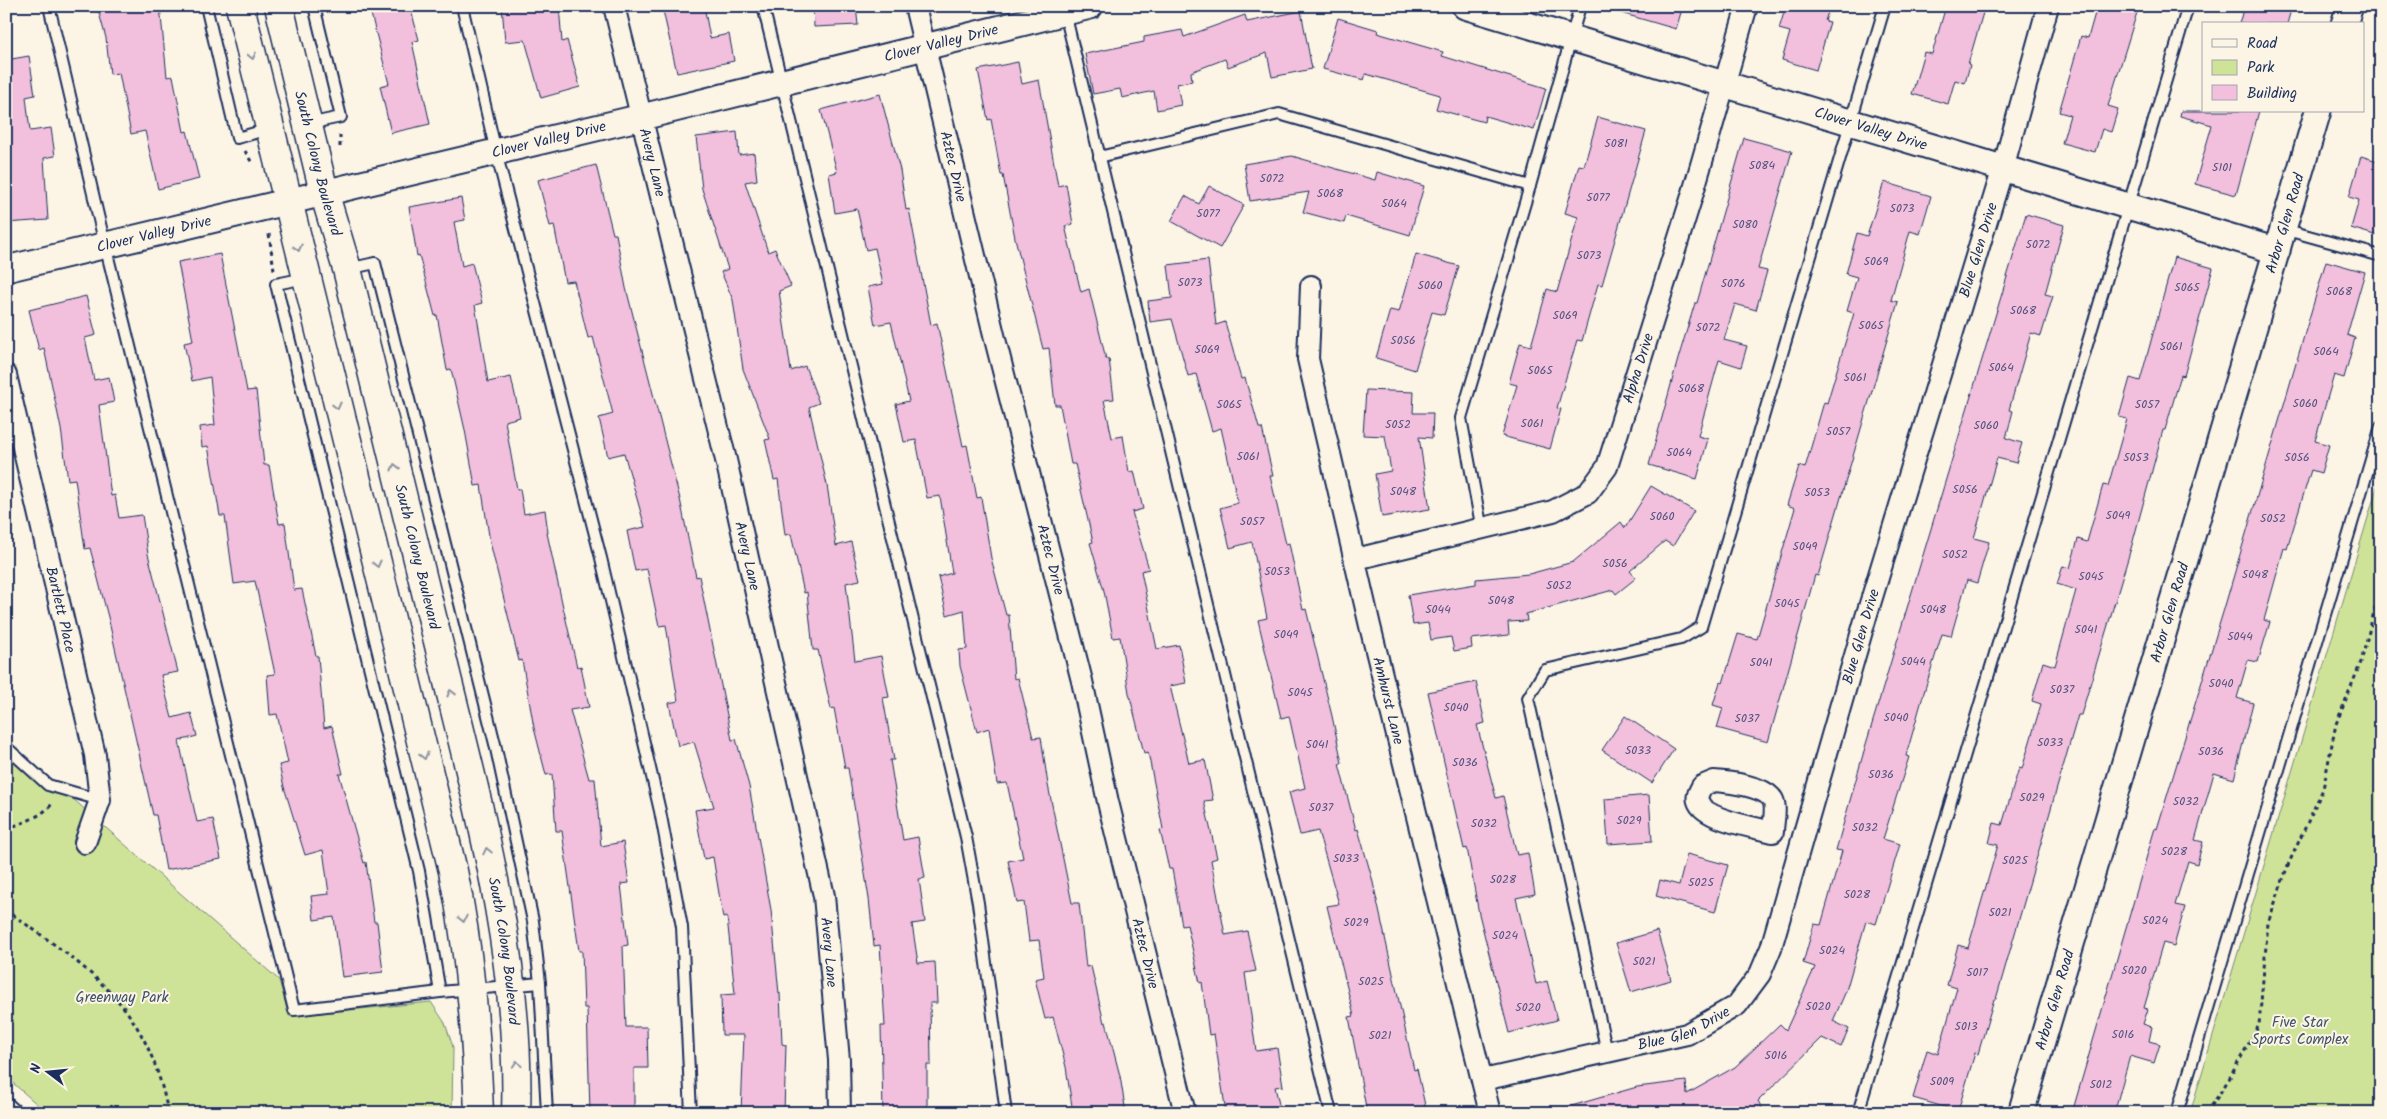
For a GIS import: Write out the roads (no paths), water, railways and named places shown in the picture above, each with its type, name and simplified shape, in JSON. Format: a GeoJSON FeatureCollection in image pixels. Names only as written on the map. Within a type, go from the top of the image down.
{"type":"FeatureCollection","features":[{"type":"Feature","properties":{"kind":"main road"},"geometry":{"type":"LineString","coordinates":[[240,6],[305,278],[453,871],[466,933],[477,1052],[479,1113]]}},
{"type":"Feature","properties":{"kind":"main road","name":"South Colony Boulevard"},"geometry":{"type":"LineString","coordinates":[[279,6],[324,192],[347,269],[470,769],[500,914],[511,985],[518,1077],[516,1113]]}},
{"type":"Feature","properties":{"kind":"street","name":"Avery Lane"},"geometry":{"type":"LineString","coordinates":[[614,6],[726,460],[824,896],[839,1060],[840,1113]]}},
{"type":"Feature","properties":{"kind":"street","name":"Aztec Drive"},"geometry":{"type":"LineString","coordinates":[[915,6],[1012,408],[1082,681],[1108,802],[1184,1113]]}},
{"type":"Feature","properties":{"kind":"street","name":"Clover Valley Drive"},"geometry":{"type":"LineString","coordinates":[[6,268],[642,117],[925,47],[1065,9],[1090,6]]}},
{"type":"Feature","properties":{"kind":"street","name":"Clover Valley Drive"},"geometry":{"type":"LineString","coordinates":[[1465,6],[2130,207],[2280,240]]}},
{"type":"Feature","properties":{"kind":"street","name":"Alpha Drive"},"geometry":{"type":"LineString","coordinates":[[1356,559],[1482,530],[1553,511],[1570,504],[1588,493],[1607,467],[1675,252],[1747,6]]}},
{"type":"Feature","properties":{"kind":"street","name":"Blue Glen Drive"},"geometry":{"type":"LineString","coordinates":[[1483,1080],[1687,1034],[1737,1005],[1760,974],[1771,948],[1869,608],[2003,168],[2048,6]]}},
{"type":"Feature","properties":{"kind":"street"},"geometry":{"type":"LineString","coordinates":[[2345,22],[2350,6]]}},
{"type":"Feature","properties":{"kind":"street","name":"Arbor Glen Road"},"geometry":{"type":"LineString","coordinates":[[2021,1113],[2318,112]]}},
{"type":"Feature","properties":{"kind":"street","name":"Amhurst Lane"},"geometry":{"type":"LineString","coordinates":[[1311,286],[1308,359],[1421,836],[1490,1113]]}},
{"type":"Feature","properties":{"kind":"street","name":"Bartlett Place"},"geometry":{"type":"LineString","coordinates":[[6,375],[96,755],[100,800],[85,843]]}},
{"type":"Feature","properties":{"kind":"street"},"geometry":{"type":"LineString","coordinates":[[1772,832],[1802,840]]}},
{"type":"Feature","properties":{"kind":"lane"},"geometry":{"type":"LineString","coordinates":[[49,6],[105,245],[294,1010],[440,992],[540,983]]}},
{"type":"Feature","properties":{"kind":"lane"},"geometry":{"type":"LineString","coordinates":[[206,6],[237,138],[270,129]]}},
{"type":"Feature","properties":{"kind":"lane"},"geometry":{"type":"LineString","coordinates":[[308,124],[340,117],[314,6]]}},
{"type":"Feature","properties":{"kind":"lane"},"geometry":{"type":"LineString","coordinates":[[462,6],[496,152],[601,558],[660,811],[682,927],[691,1113]]}},
{"type":"Feature","properties":{"kind":"lane"},"geometry":{"type":"LineString","coordinates":[[763,6],[966,836],[978,903],[1006,1113]]}},
{"type":"Feature","properties":{"kind":"lane"},"geometry":{"type":"LineString","coordinates":[[1482,530],[1461,418],[1530,186],[1580,6]]}},
{"type":"Feature","properties":{"kind":"lane"},"geometry":{"type":"LineString","coordinates":[[1607,1052],[1528,698],[1544,670],[1681,639],[1701,627],[1885,6]]}},
{"type":"Feature","properties":{"kind":"lane"},"geometry":{"type":"LineString","coordinates":[[1858,1113],[2130,207],[2188,6]]}},
{"type":"Feature","properties":{"kind":"lane"},"geometry":{"type":"LineString","coordinates":[[1065,9],[1099,157],[1331,1113]]}},
{"type":"Feature","properties":{"kind":"lane"},"geometry":{"type":"LineString","coordinates":[[1099,157],[1279,114],[1530,186]]}},
{"type":"Feature","properties":{"kind":"lane"},"geometry":{"type":"LineString","coordinates":[[2280,240],[2381,256]]}},
{"type":"Feature","properties":{"kind":"lane"},"geometry":{"type":"LineString","coordinates":[[347,269],[375,263],[495,744],[533,921],[540,983],[547,1113]]}},
{"type":"Feature","properties":{"kind":"lane"},"geometry":{"type":"LineString","coordinates":[[305,278],[276,284],[419,871],[440,992]]}},
{"type":"Feature","properties":{"kind":"lane"},"geometry":{"type":"LineString","coordinates":[[2178,1113],[2381,426]]}},
{"type":"Feature","properties":{"kind":"lane"},"geometry":{"type":"LineString","coordinates":[[6,747],[48,785],[100,800]]}},
{"type":"Feature","properties":{"kind":"lane"},"geometry":{"type":"LineString","coordinates":[[6,1102],[18,1113]]}},
{"type":"Feature","properties":{"kind":"park label","name":"Greenway Park"},"geometry":{"type":"Point","coordinates":[122,997]}},
{"type":"Feature","properties":{"kind":"park label","name":"Five Star Sports Complex"},"geometry":{"type":"Point","coordinates":[2300,1030]}}]}
